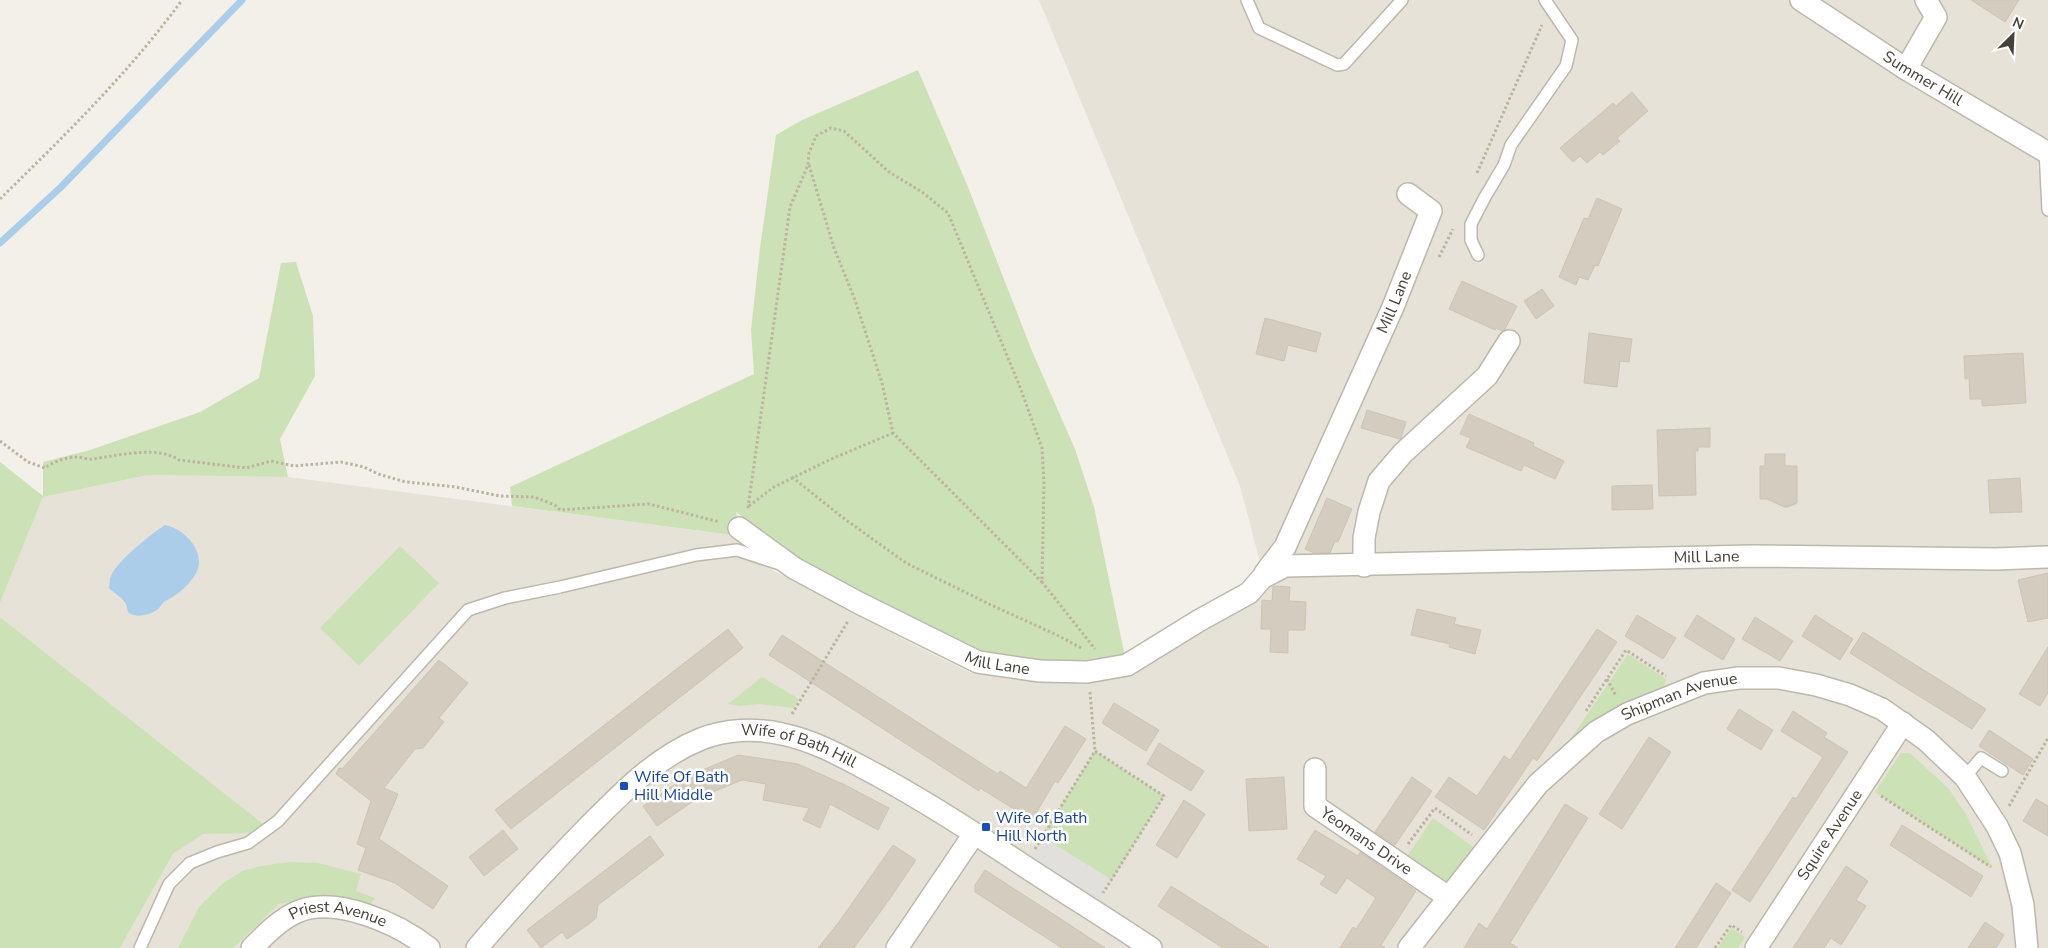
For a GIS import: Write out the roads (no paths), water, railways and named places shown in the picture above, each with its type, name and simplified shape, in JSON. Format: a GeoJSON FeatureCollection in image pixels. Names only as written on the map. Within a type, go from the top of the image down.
{"type":"FeatureCollection","features":[{"type":"Feature","properties":{"kind":"street","name":"Summer Hill"},"geometry":{"type":"LineString","coordinates":[[1801,0],[1906,69],[2047,152]]}},
{"type":"Feature","properties":{"kind":"street"},"geometry":{"type":"LineString","coordinates":[[1906,69],[1936,17],[1926,0]]}},
{"type":"Feature","properties":{"kind":"street","name":"Mill Lane"},"geometry":{"type":"LineString","coordinates":[[739,528],[794,568],[860,604],[978,662],[1040,671],[1127,665],[1249,593],[1285,547],[1389,316],[1431,211],[1408,194]]}},
{"type":"Feature","properties":{"kind":"street"},"geometry":{"type":"LineString","coordinates":[[1364,566],[1364,538],[1369,512],[1379,481],[1403,453],[1487,376],[1510,341]]}},
{"type":"Feature","properties":{"kind":"street","name":"Mill Lane"},"geometry":{"type":"LineString","coordinates":[[1262,578],[1285,566],[1364,566],[1753,556],[1996,559],[2048,557]]}},
{"type":"Feature","properties":{"kind":"street","name":"Shipman Avenue"},"geometry":{"type":"LineString","coordinates":[[1409,948],[1538,784],[1596,732],[1627,714],[1704,683],[1738,678],[1779,678],[1816,685],[1850,695],[1882,709],[1926,740],[1965,777],[1997,826],[2010,853],[2019,885],[2027,948]]}},
{"type":"Feature","properties":{"kind":"street","name":"Squire Avenue"},"geometry":{"type":"LineString","coordinates":[[1758,946],[1903,723]]}},
{"type":"Feature","properties":{"kind":"street","name":"Wife of Bath Hill"},"geometry":{"type":"LineString","coordinates":[[477,948],[524,893],[629,786],[658,763],[700,739],[739,731],[782,734],[823,747],[900,787],[1094,909],[1151,948]]}},
{"type":"Feature","properties":{"kind":"street","name":"Yeomans Drive"},"geometry":{"type":"LineString","coordinates":[[1315,769],[1315,806],[1448,897]]}},
{"type":"Feature","properties":{"kind":"street"},"geometry":{"type":"LineString","coordinates":[[897,948],[974,834]]}},
{"type":"Feature","properties":{"kind":"street","name":"Priest Avenue"},"geometry":{"type":"LineString","coordinates":[[252,948],[285,918],[298,911],[316,907],[334,907],[384,922],[429,948]]}},
{"type":"Feature","properties":{"kind":"lane"},"geometry":{"type":"LineString","coordinates":[[1247,0],[1259,28],[1337,65],[1344,64],[1402,0]]}},
{"type":"Feature","properties":{"kind":"lane"},"geometry":{"type":"LineString","coordinates":[[1478,255],[1471,240],[1471,224],[1504,165],[1511,145],[1566,66],[1572,40],[1546,0]]}},
{"type":"Feature","properties":{"kind":"lane"},"geometry":{"type":"LineString","coordinates":[[2047,152],[2048,210]]}},
{"type":"Feature","properties":{"kind":"lane"},"geometry":{"type":"LineString","coordinates":[[140,948],[168,884],[190,863],[217,852],[248,843],[278,821],[468,610],[505,598],[696,555],[737,550],[794,568]]}},
{"type":"Feature","properties":{"kind":"lane"},"geometry":{"type":"LineString","coordinates":[[1965,777],[1982,758],[2002,771]]}},
{"type":"Feature","properties":{"kind":"water"},"geometry":{"type":"Polygon","coordinates":[[[165,525],[183,533],[192,543],[198,555],[198,568],[186,586],[164,602],[157,610],[137,616],[128,612],[123,600],[109,588],[110,578],[114,570],[127,556],[143,541],[165,525]]]}},
{"type":"Feature","properties":{"kind":"waterway"},"geometry":{"type":"LineString","coordinates":[[0,243],[60,188],[242,0]]}},
{"type":"Feature","properties":{"kind":"place","name":"Wife Of Bath Hill Middle"},"geometry":{"type":"Point","coordinates":[624,786]}},
{"type":"Feature","properties":{"kind":"place","name":"Wife of Bath Hill North"},"geometry":{"type":"Point","coordinates":[986,827]}}]}
